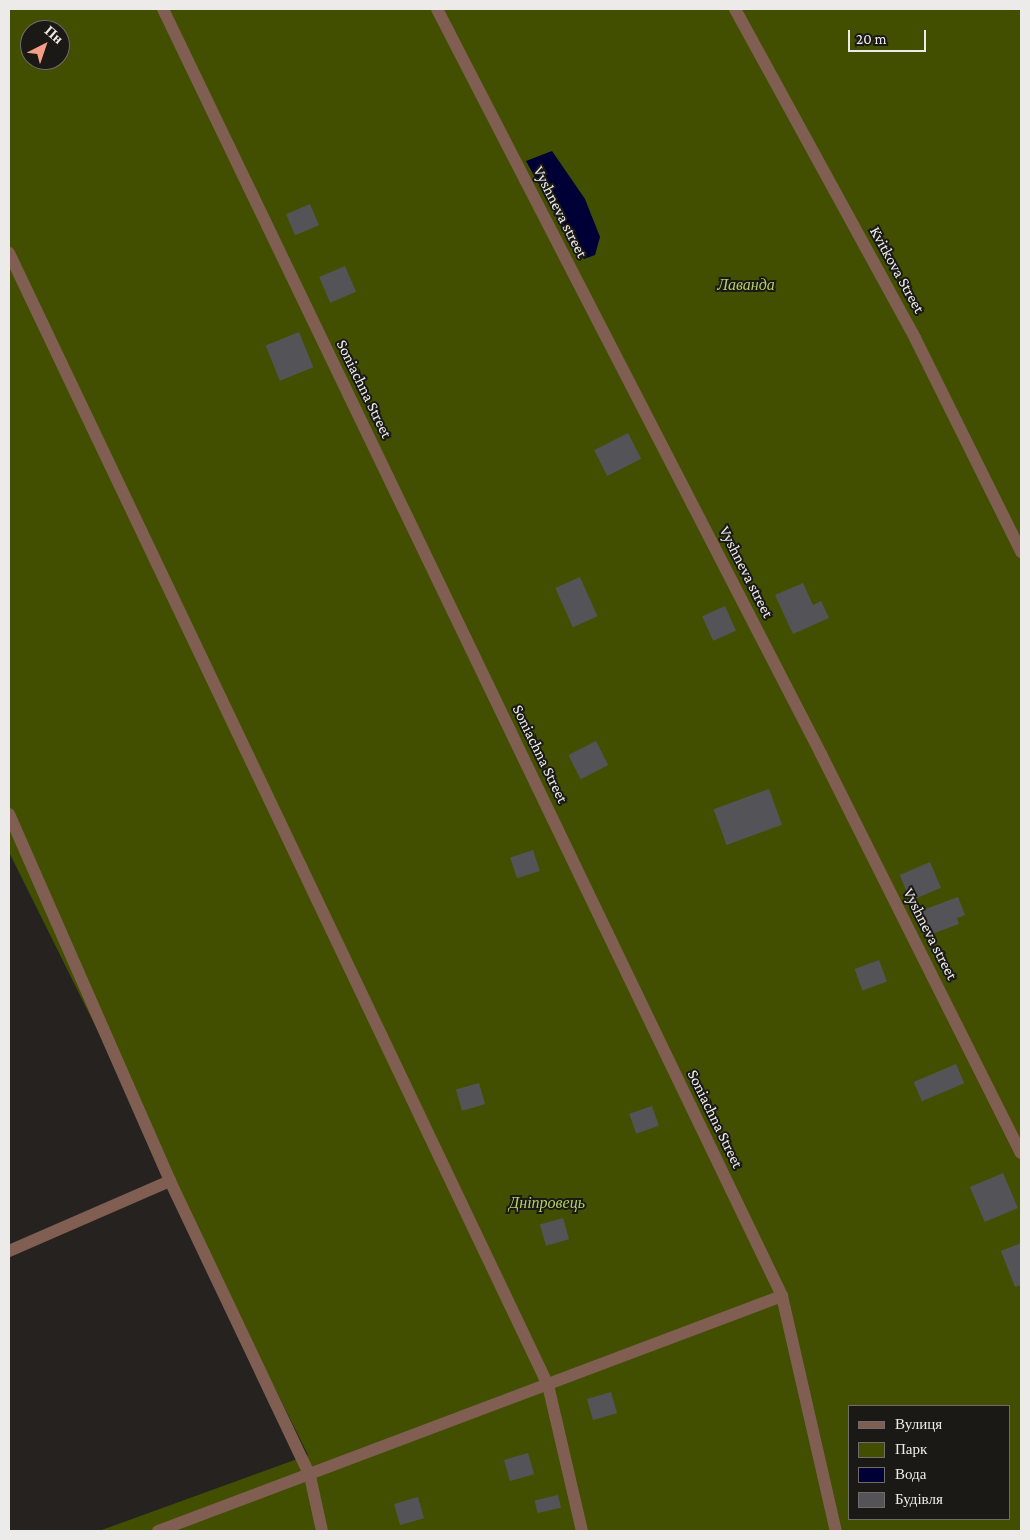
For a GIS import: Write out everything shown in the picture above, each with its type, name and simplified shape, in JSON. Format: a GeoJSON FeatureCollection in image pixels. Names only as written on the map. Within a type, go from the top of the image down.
{"type":"FeatureCollection","features":[{"type":"Feature","properties":{"kind":"street","name":"Soniachna Street"},"geometry":{"type":"LineString","coordinates":[[163,9],[782,1296],[836,1531]]}},
{"type":"Feature","properties":{"kind":"street","name":"Vyshneva street"},"geometry":{"type":"LineString","coordinates":[[437,9],[821,754],[1021,1153]]}},
{"type":"Feature","properties":{"kind":"street","name":"Kvitkova Street"},"geometry":{"type":"LineString","coordinates":[[735,9],[915,338],[1021,552]]}},
{"type":"Feature","properties":{"kind":"street"},"geometry":{"type":"LineString","coordinates":[[9,253],[548,1385],[582,1531]]}},
{"type":"Feature","properties":{"kind":"street"},"geometry":{"type":"LineString","coordinates":[[9,814],[170,1181],[310,1476],[322,1531]]}},
{"type":"Feature","properties":{"kind":"street"},"geometry":{"type":"LineString","coordinates":[[9,1251],[170,1181]]}},
{"type":"Feature","properties":{"kind":"street"},"geometry":{"type":"LineString","coordinates":[[158,1531],[310,1476],[782,1296]]}},
{"type":"Feature","properties":{"kind":"green space","name":"Дніпровець"},"geometry":{"type":"Polygon","coordinates":[[[9,9],[1021,9],[1021,1531],[99,1531],[308,1455],[9,852],[9,9]]]}},
{"type":"Feature","properties":{"kind":"water"},"geometry":{"type":"Polygon","coordinates":[[[552,151],[585,199],[600,237],[595,255],[584,259],[574,248],[526,161],[552,151]]]}},
{"type":"Feature","properties":{"kind":"building"},"geometry":{"type":"Polygon","coordinates":[[[310,204],[319,225],[295,235],[286,214],[310,204]]]}},
{"type":"Feature","properties":{"kind":"building"},"geometry":{"type":"Polygon","coordinates":[[[345,266],[356,292],[330,303],[319,277],[345,266]]]}},
{"type":"Feature","properties":{"kind":"building"},"geometry":{"type":"Polygon","coordinates":[[[299,332],[313,367],[280,381],[266,345],[299,332]]]}},
{"type":"Feature","properties":{"kind":"building"},"geometry":{"type":"Polygon","coordinates":[[[628,433],[641,459],[607,476],[594,450],[628,433]]]}},
{"type":"Feature","properties":{"kind":"building"},"geometry":{"type":"Polygon","coordinates":[[[580,577],[597,616],[573,627],[555,588],[580,577]]]}},
{"type":"Feature","properties":{"kind":"building"},"geometry":{"type":"Polygon","coordinates":[[[803,583],[813,605],[821,601],[829,618],[793,634],[775,595],[803,583]]]}},
{"type":"Feature","properties":{"kind":"building"},"geometry":{"type":"Polygon","coordinates":[[[725,606],[736,631],[713,641],[702,616],[725,606]]]}},
{"type":"Feature","properties":{"kind":"building"},"geometry":{"type":"Polygon","coordinates":[[[596,741],[608,765],[581,779],[568,755],[596,741]]]}},
{"type":"Feature","properties":{"kind":"building"},"geometry":{"type":"Polygon","coordinates":[[[769,789],[782,825],[727,845],[714,809],[769,789]]]}},
{"type":"Feature","properties":{"kind":"building"},"geometry":{"type":"Polygon","coordinates":[[[533,850],[540,871],[517,878],[510,857],[533,850]]]}},
{"type":"Feature","properties":{"kind":"building"},"geometry":{"type":"Polygon","coordinates":[[[930,862],[941,888],[911,901],[900,875],[930,862]]]}},
{"type":"Feature","properties":{"kind":"building"},"geometry":{"type":"Polygon","coordinates":[[[958,897],[965,915],[957,918],[959,924],[929,935],[920,911],[958,897]]]}},
{"type":"Feature","properties":{"kind":"building"},"geometry":{"type":"Polygon","coordinates":[[[879,960],[887,982],[862,991],[855,969],[879,960]]]}},
{"type":"Feature","properties":{"kind":"building"},"geometry":{"type":"Polygon","coordinates":[[[956,1064],[964,1083],[922,1101],[914,1082],[956,1064]]]}},
{"type":"Feature","properties":{"kind":"building"},"geometry":{"type":"Polygon","coordinates":[[[479,1083],[485,1104],[462,1111],[456,1090],[479,1083]]]}},
{"type":"Feature","properties":{"kind":"building"},"geometry":{"type":"Polygon","coordinates":[[[652,1106],[659,1126],[636,1134],[629,1114],[652,1106]]]}},
{"type":"Feature","properties":{"kind":"building"},"geometry":{"type":"Polygon","coordinates":[[[1003,1173],[1018,1208],[985,1222],[970,1187],[1003,1173]]]}},
{"type":"Feature","properties":{"kind":"building"},"geometry":{"type":"Polygon","coordinates":[[[563,1218],[569,1239],[546,1246],[540,1225],[563,1218]]]}},
{"type":"Feature","properties":{"kind":"building"},"geometry":{"type":"Polygon","coordinates":[[[1021,1243],[1021,1285],[1015,1287],[1001,1251],[1021,1243]]]}},
{"type":"Feature","properties":{"kind":"building"},"geometry":{"type":"Polygon","coordinates":[[[611,1392],[617,1413],[593,1420],[587,1399],[611,1392]]]}},
{"type":"Feature","properties":{"kind":"building"},"geometry":{"type":"Polygon","coordinates":[[[528,1453],[534,1474],[510,1481],[504,1460],[528,1453]]]}},
{"type":"Feature","properties":{"kind":"building"},"geometry":{"type":"Polygon","coordinates":[[[558,1495],[561,1508],[538,1513],[535,1500],[558,1495]]]}},
{"type":"Feature","properties":{"kind":"building"},"geometry":{"type":"Polygon","coordinates":[[[418,1497],[424,1518],[400,1525],[394,1504],[418,1497]]]}},
{"type":"Feature","properties":{"kind":"park label","name":"Лаванда"},"geometry":{"type":"Point","coordinates":[746,285]}}]}
